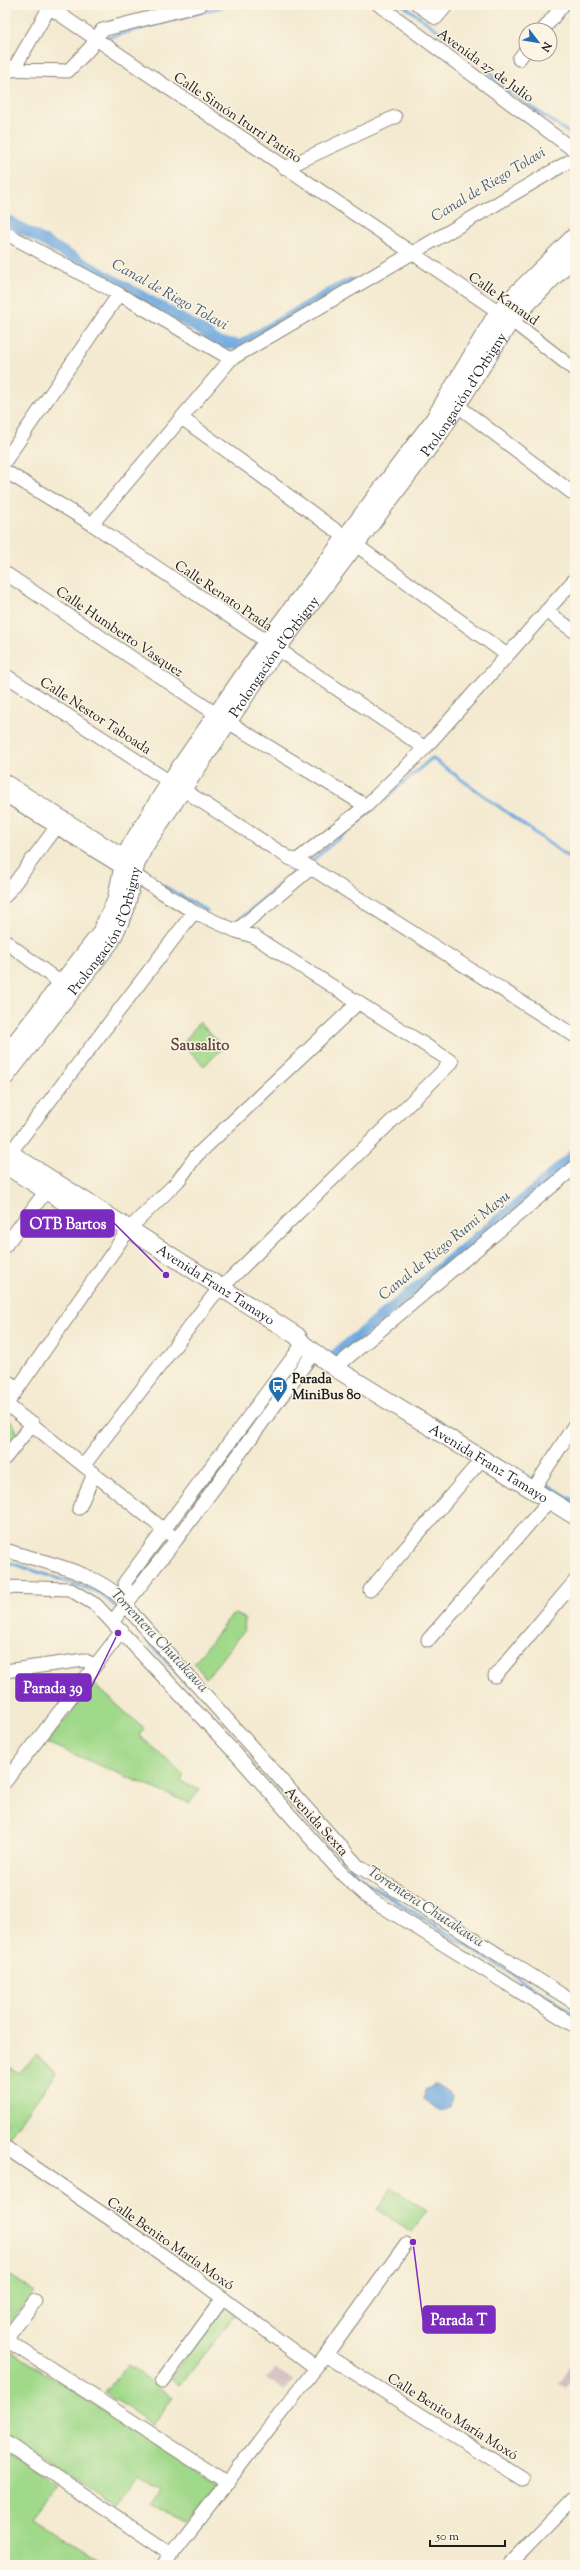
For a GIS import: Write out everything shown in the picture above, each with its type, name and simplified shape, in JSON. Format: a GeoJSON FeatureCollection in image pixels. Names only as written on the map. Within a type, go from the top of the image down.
{"type":"FeatureCollection","features":[{"type":"Feature","properties":{"kind":"main road","name":"Prolongación d'Orbigny"},"geometry":{"type":"LineString","coordinates":[[5,1056],[62,984],[106,923],[130,866],[176,785],[271,646],[349,541],[504,316],[575,236]]}},
{"type":"Feature","properties":{"kind":"main road","name":"Prolongación d'Orbigny"},"geometry":{"type":"LineString","coordinates":[[349,541],[441,431],[457,405],[504,316],[575,256]]}},
{"type":"Feature","properties":{"kind":"main road","name":"Prolongación d'Orbigny"},"geometry":{"type":"LineString","coordinates":[[5,1077],[111,941],[125,911],[130,866]]}},
{"type":"Feature","properties":{"kind":"main road","name":"Avenida Franz Tamayo"},"geometry":{"type":"LineString","coordinates":[[7,1156],[46,1191],[126,1233]]}},
{"type":"Feature","properties":{"kind":"main road","name":"Avenida Franz Tamayo"},"geometry":{"type":"LineString","coordinates":[[7,1156],[217,1292],[294,1344],[309,1348],[335,1368],[575,1516]]}},
{"type":"Feature","properties":{"kind":"street"},"geometry":{"type":"LineString","coordinates":[[9,70],[68,71],[102,30],[200,5]]}},
{"type":"Feature","properties":{"kind":"street"},"geometry":{"type":"LineString","coordinates":[[418,5],[436,18],[447,5]]}},
{"type":"Feature","properties":{"kind":"street"},"geometry":{"type":"LineString","coordinates":[[549,22],[563,5]]}},
{"type":"Feature","properties":{"kind":"street"},"geometry":{"type":"LineString","coordinates":[[9,70],[49,6]]}},
{"type":"Feature","properties":{"kind":"street","name":"Calle Simón Iturri Patiño"},"geometry":{"type":"LineString","coordinates":[[49,6],[95,39],[413,254]]}},
{"type":"Feature","properties":{"kind":"street","name":"Avenida 27 de Julio"},"geometry":{"type":"LineString","coordinates":[[383,6],[575,151]]}},
{"type":"Feature","properties":{"kind":"street"},"geometry":{"type":"LineString","coordinates":[[285,168],[396,117]]}},
{"type":"Feature","properties":{"kind":"street"},"geometry":{"type":"LineString","coordinates":[[92,524],[183,419],[231,359],[575,158]]}},
{"type":"Feature","properties":{"kind":"street"},"geometry":{"type":"LineString","coordinates":[[5,233],[118,294],[231,359]]}},
{"type":"Feature","properties":{"kind":"street","name":"Calle Kanaud"},"geometry":{"type":"LineString","coordinates":[[413,254],[504,316],[575,370]]}},
{"type":"Feature","properties":{"kind":"street"},"geometry":{"type":"LineString","coordinates":[[5,461],[118,294]]}},
{"type":"Feature","properties":{"kind":"street"},"geometry":{"type":"LineString","coordinates":[[457,405],[575,496]]}},
{"type":"Feature","properties":{"kind":"street"},"geometry":{"type":"LineString","coordinates":[[183,419],[349,541],[507,654]]}},
{"type":"Feature","properties":{"kind":"street","name":"Calle Renato Prada"},"geometry":{"type":"LineString","coordinates":[[5,471],[92,524],[271,646],[425,748]]}},
{"type":"Feature","properties":{"kind":"street","name":"Calle Humberto Vasquez"},"geometry":{"type":"LineString","coordinates":[[5,573],[222,718],[366,806]]}},
{"type":"Feature","properties":{"kind":"street"},"geometry":{"type":"LineString","coordinates":[[298,860],[366,806],[425,748],[575,579]]}},
{"type":"Feature","properties":{"kind":"street"},"geometry":{"type":"LineString","coordinates":[[546,611],[575,632]]}},
{"type":"Feature","properties":{"kind":"street","name":"Calle Nestor Taboada"},"geometry":{"type":"LineString","coordinates":[[5,675],[289,858],[298,860],[311,868],[575,1036]]}},
{"type":"Feature","properties":{"kind":"street"},"geometry":{"type":"LineString","coordinates":[[5,781],[130,866],[194,912],[236,931],[253,936],[452,1062],[217,1292],[89,1470],[79,1508]]}},
{"type":"Feature","properties":{"kind":"street"},"geometry":{"type":"LineString","coordinates":[[5,795],[56,828],[130,866]]}},
{"type":"Feature","properties":{"kind":"street"},"geometry":{"type":"LineString","coordinates":[[5,896],[56,828]]}},
{"type":"Feature","properties":{"kind":"street"},"geometry":{"type":"LineString","coordinates":[[236,931],[311,868]]}},
{"type":"Feature","properties":{"kind":"street"},"geometry":{"type":"LineString","coordinates":[[7,1156],[194,912]]}},
{"type":"Feature","properties":{"kind":"street"},"geometry":{"type":"LineString","coordinates":[[5,941],[62,984]]}},
{"type":"Feature","properties":{"kind":"street"},"geometry":{"type":"LineString","coordinates":[[176,1540],[33,1423],[6,1403],[9,1384],[126,1233],[178,1181],[196,1156],[359,1002]]}},
{"type":"Feature","properties":{"kind":"street"},"geometry":{"type":"LineString","coordinates":[[335,1368],[575,1167]]}},
{"type":"Feature","properties":{"kind":"street"},"geometry":{"type":"LineString","coordinates":[[5,1246],[46,1191]]}},
{"type":"Feature","properties":{"kind":"street"},"geometry":{"type":"LineString","coordinates":[[121,1615],[125,1582],[309,1348]]}},
{"type":"Feature","properties":{"kind":"street"},"geometry":{"type":"LineString","coordinates":[[5,1782],[94,1665],[121,1615],[176,1540],[309,1348]]}},
{"type":"Feature","properties":{"kind":"street"},"geometry":{"type":"LineString","coordinates":[[5,1458],[33,1423]]}},
{"type":"Feature","properties":{"kind":"street"},"geometry":{"type":"LineString","coordinates":[[535,1491],[536,1485],[575,1424]]}},
{"type":"Feature","properties":{"kind":"street"},"geometry":{"type":"LineString","coordinates":[[370,1590],[482,1459]]}},
{"type":"Feature","properties":{"kind":"street"},"geometry":{"type":"LineString","coordinates":[[428,1640],[550,1500]]}},
{"type":"Feature","properties":{"kind":"street","name":"Avenida Sexta"},"geometry":{"type":"LineString","coordinates":[[5,1550],[100,1582],[121,1615],[358,1866],[575,2003]]}},
{"type":"Feature","properties":{"kind":"street"},"geometry":{"type":"LineString","coordinates":[[495,1676],[575,1581]]}},
{"type":"Feature","properties":{"kind":"street","name":"Avenida Sexta"},"geometry":{"type":"LineString","coordinates":[[5,1587],[69,1589],[96,1605],[121,1615],[133,1614],[234,1735],[344,1876],[367,1897],[575,2026]]}},
{"type":"Feature","properties":{"kind":"street"},"geometry":{"type":"LineString","coordinates":[[5,1671],[84,1660],[94,1665]]}},
{"type":"Feature","properties":{"kind":"street","name":"Calle Benito María Moxó"},"geometry":{"type":"LineString","coordinates":[[5,2147],[223,2298],[316,2368]]}},
{"type":"Feature","properties":{"kind":"street"},"geometry":{"type":"LineString","coordinates":[[5,2442],[167,2560],[326,2355],[406,2244]]}},
{"type":"Feature","properties":{"kind":"street"},"geometry":{"type":"LineString","coordinates":[[162,2382],[223,2298]]}},
{"type":"Feature","properties":{"kind":"street"},"geometry":{"type":"LineString","coordinates":[[35,2301],[5,2340],[228,2483]]}},
{"type":"Feature","properties":{"kind":"street","name":"Calle Benito María Moxó"},"geometry":{"type":"LineString","coordinates":[[326,2355],[522,2479]]}},
{"type":"Feature","properties":{"kind":"street"},"geometry":{"type":"LineString","coordinates":[[508,2565],[575,2497]]}},
{"type":"Feature","properties":{"kind":"shaded area"},"geometry":{"type":"Polygon","coordinates":[[[575,2359],[575,2376],[566,2389],[558,2384],[575,2359]]]}},
{"type":"Feature","properties":{"kind":"shaded area"},"geometry":{"type":"Polygon","coordinates":[[[275,2368],[294,2381],[285,2392],[267,2379],[275,2368]]]}},
{"type":"Feature","properties":{"kind":"green space"},"geometry":{"type":"Polygon","coordinates":[[[199,1022],[224,1047],[204,1066],[183,1044],[199,1022]]]}},
{"type":"Feature","properties":{"kind":"green space"},"geometry":{"type":"Polygon","coordinates":[[[5,1417],[14,1424],[17,1433],[5,1451],[5,1417]]]}},
{"type":"Feature","properties":{"kind":"green space"},"geometry":{"type":"Polygon","coordinates":[[[235,1614],[245,1619],[244,1630],[206,1678],[194,1663],[230,1617],[235,1614]]]}},
{"type":"Feature","properties":{"kind":"green space"},"geometry":{"type":"Polygon","coordinates":[[[94,1684],[144,1729],[139,1735],[184,1775],[181,1781],[200,1790],[189,1803],[47,1743],[94,1684]]]}},
{"type":"Feature","properties":{"kind":"green space"},"geometry":{"type":"Polygon","coordinates":[[[36,2055],[57,2073],[8,2138],[5,2136],[5,2064],[19,2073],[36,2055]]]}},
{"type":"Feature","properties":{"kind":"green space"},"geometry":{"type":"Polygon","coordinates":[[[392,2187],[427,2210],[412,2232],[377,2209],[392,2187]]]}},
{"type":"Feature","properties":{"kind":"green space"},"geometry":{"type":"Polygon","coordinates":[[[5,2272],[35,2292],[5,2327],[5,2272]]]}},
{"type":"Feature","properties":{"kind":"green space"},"geometry":{"type":"Polygon","coordinates":[[[224,2306],[235,2315],[180,2386],[170,2377],[224,2306]]]}},
{"type":"Feature","properties":{"kind":"green space"},"geometry":{"type":"Polygon","coordinates":[[[7,2348],[218,2486],[187,2525],[152,2501],[161,2489],[139,2475],[114,2505],[5,2433],[5,2351],[7,2348]]]}},
{"type":"Feature","properties":{"kind":"green space"},"geometry":{"type":"Polygon","coordinates":[[[128,2364],[172,2397],[153,2425],[105,2392],[128,2364]]]}},
{"type":"Feature","properties":{"kind":"green space"},"geometry":{"type":"Polygon","coordinates":[[[5,2452],[57,2486],[33,2518],[106,2565],[5,2565],[5,2452]]]}},
{"type":"Feature","properties":{"kind":"water"},"geometry":{"type":"Polygon","coordinates":[[[436,2084],[452,2095],[450,2107],[441,2112],[424,2099],[425,2090],[436,2084]]]}},
{"type":"Feature","properties":{"kind":"waterway","name":"Canal de Riego Tolavi"},"geometry":{"type":"LineString","coordinates":[[106,38],[229,5]]}},
{"type":"Feature","properties":{"kind":"waterway","name":"Canal de Riego Tolavi"},"geometry":{"type":"LineString","coordinates":[[403,5],[455,43]]}},
{"type":"Feature","properties":{"kind":"waterway","name":"Canal de Riego Tolavi"},"geometry":{"type":"LineString","coordinates":[[487,66],[496,83],[575,137]]}},
{"type":"Feature","properties":{"kind":"waterway","name":"Canal de Riego Tolavi"},"geometry":{"type":"LineString","coordinates":[[5,219],[205,332],[218,342],[241,345],[334,291],[351,283]]}},
{"type":"Feature","properties":{"kind":"waterway"},"geometry":{"type":"LineString","coordinates":[[312,861],[432,758],[575,862]]}},
{"type":"Feature","properties":{"kind":"waterway"},"geometry":{"type":"LineString","coordinates":[[229,923],[238,921],[294,872]]}},
{"type":"Feature","properties":{"kind":"waterway"},"geometry":{"type":"LineString","coordinates":[[164,886],[207,911]]}},
{"type":"Feature","properties":{"kind":"waterway","name":"Canal de Riego Rumi Mayu"},"geometry":{"type":"LineString","coordinates":[[340,1363],[331,1358],[536,1189],[575,1153]]}},
{"type":"Feature","properties":{"kind":"waterway"},"geometry":{"type":"LineString","coordinates":[[534,1481],[575,1506]]}},
{"type":"Feature","properties":{"kind":"waterway","name":"Torrentera Chutakawa"},"geometry":{"type":"LineString","coordinates":[[5,1561],[101,1593],[118,1609]]}},
{"type":"Feature","properties":{"kind":"waterway","name":"Torrentera Chutakawa"},"geometry":{"type":"LineString","coordinates":[[123,1614],[186,1683]]}},
{"type":"Feature","properties":{"kind":"waterway","name":"Torrentera Chutakawa"},"geometry":{"type":"LineString","coordinates":[[276,1784],[353,1871],[372,1886],[575,2014]]}},
{"type":"Feature","properties":{"kind":"place","name":"OTB Bartos"},"geometry":{"type":"Point","coordinates":[166,1275]}},
{"type":"Feature","properties":{"kind":"place","name":"Parada MiniBus 80"},"geometry":{"type":"Point","coordinates":[278,1403]}},
{"type":"Feature","properties":{"kind":"place","name":"Parada 39"},"geometry":{"type":"Point","coordinates":[118,1633]}},
{"type":"Feature","properties":{"kind":"place","name":"Parada T"},"geometry":{"type":"Point","coordinates":[413,2242]}},
{"type":"Feature","properties":{"kind":"district","name":"Sausalito"},"geometry":{"type":"Point","coordinates":[200,1045]}}]}
